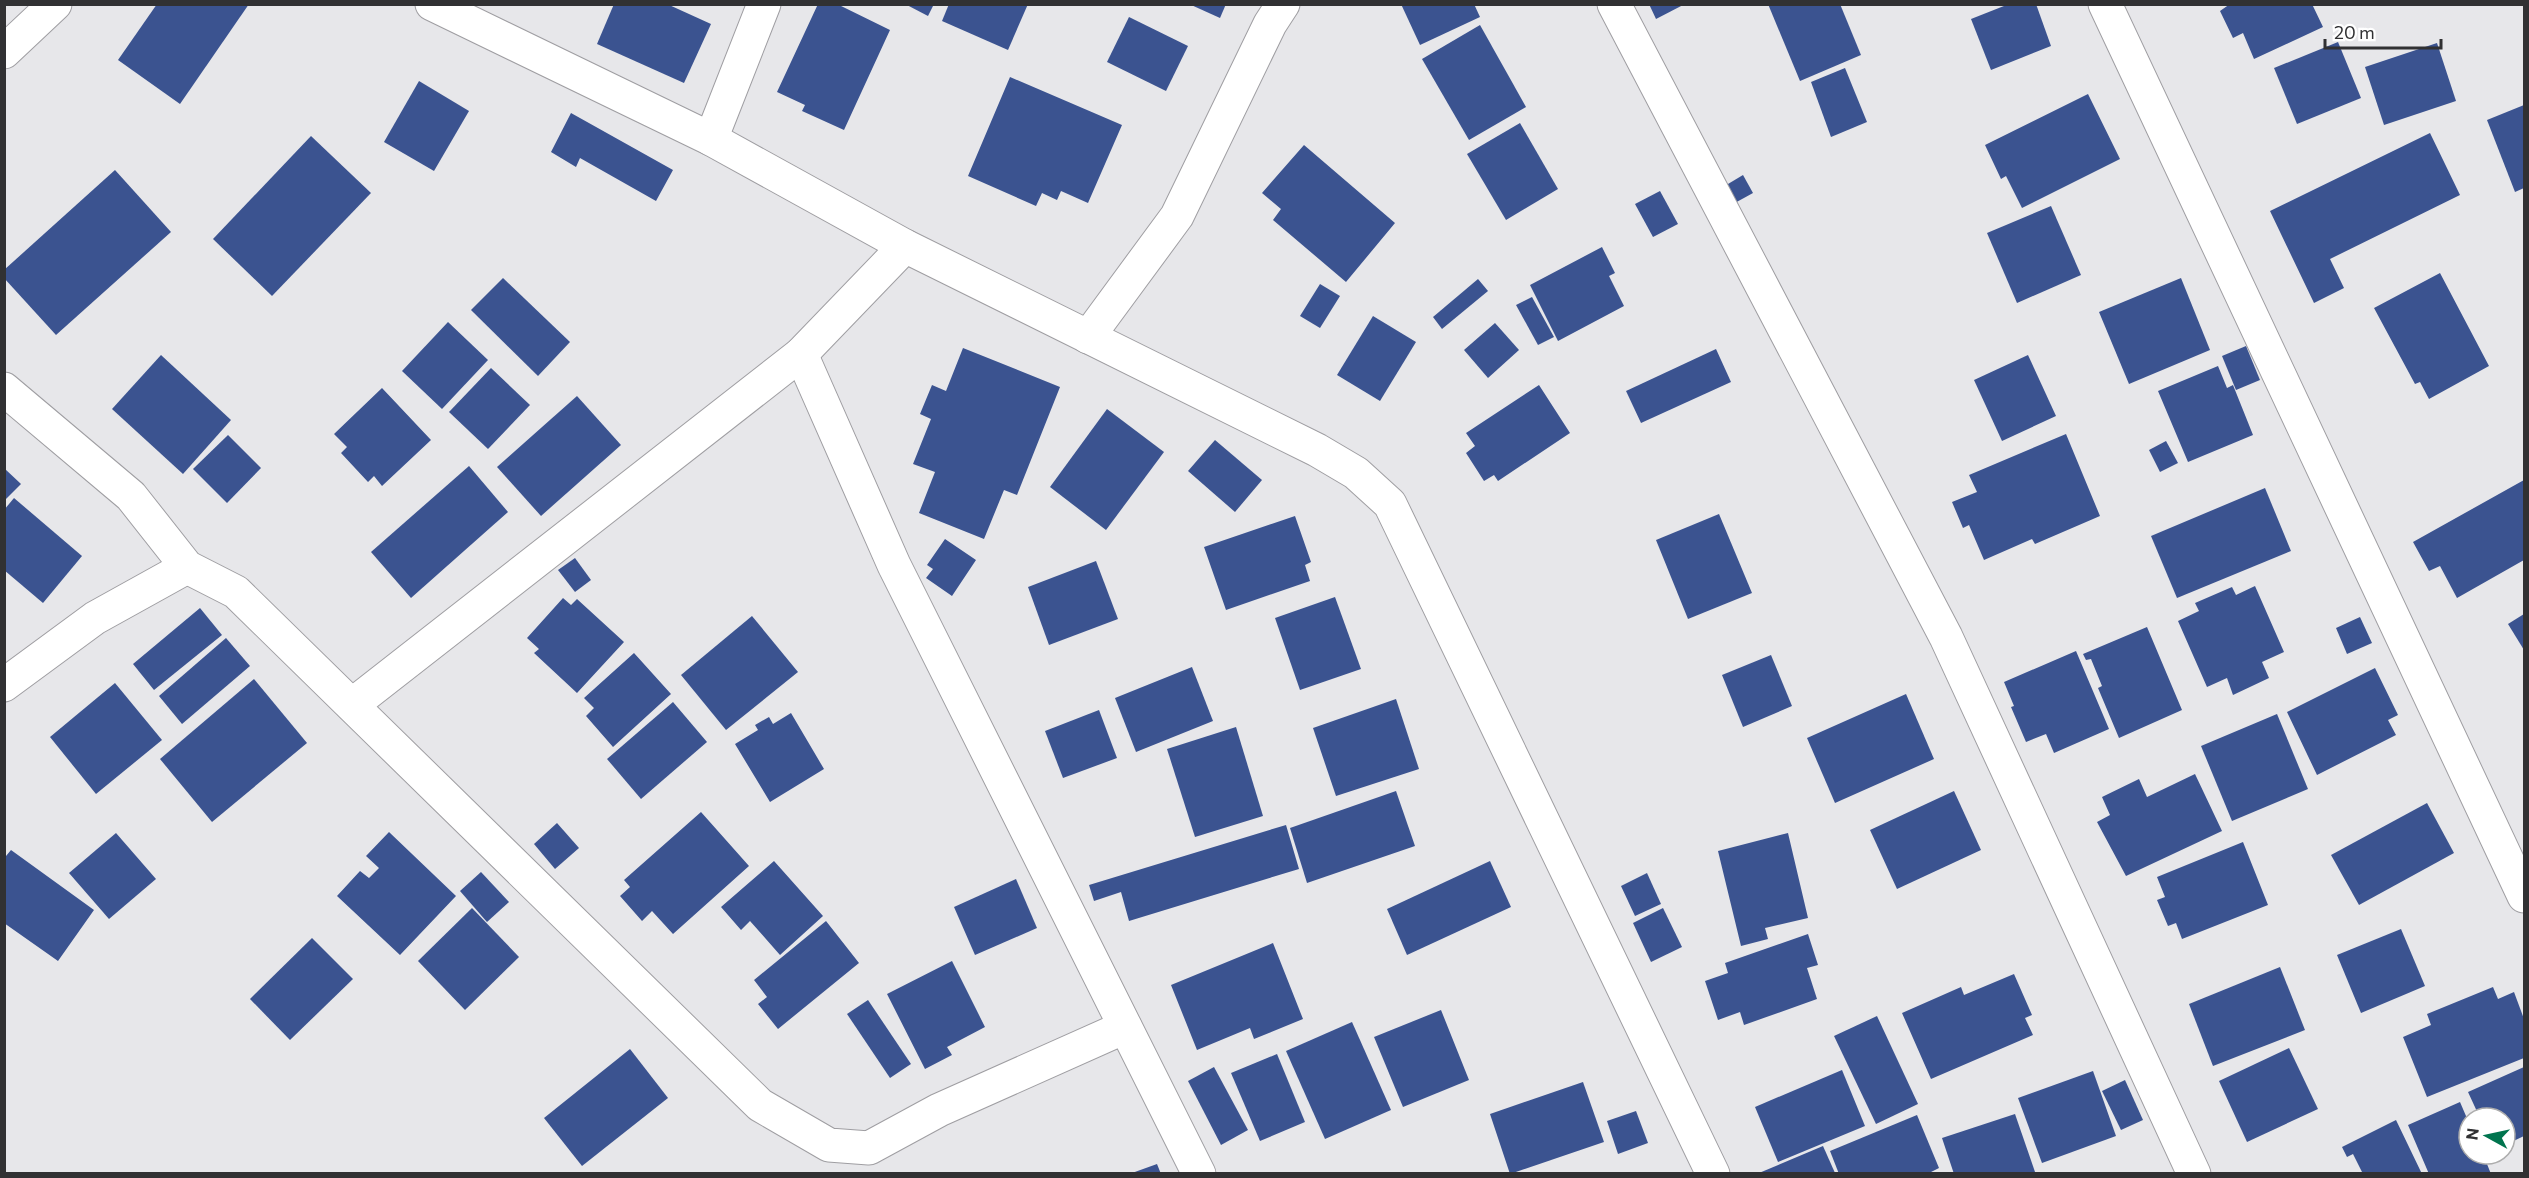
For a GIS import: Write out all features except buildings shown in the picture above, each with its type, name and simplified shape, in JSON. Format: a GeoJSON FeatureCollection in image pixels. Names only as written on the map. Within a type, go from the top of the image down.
{"type":"FeatureCollection","features":[{"type":"Feature","properties":{"kind":"street"},"geometry":{"type":"LineString","coordinates":[[4,52],[55,4]]}},
{"type":"Feature","properties":{"kind":"street"},"geometry":{"type":"LineString","coordinates":[[432,4],[711,139],[905,246],[1317,450],[1356,473],[1390,504],[1713,1173]]}},
{"type":"Feature","properties":{"kind":"street"},"geometry":{"type":"LineString","coordinates":[[711,139],[764,4]]}},
{"type":"Feature","properties":{"kind":"street"},"geometry":{"type":"LineString","coordinates":[[1088,337],[1177,216],[1270,24],[1282,4]]}},
{"type":"Feature","properties":{"kind":"street"},"geometry":{"type":"LineString","coordinates":[[1614,4],[1946,637],[2194,1173]]}},
{"type":"Feature","properties":{"kind":"street"},"geometry":{"type":"LineString","coordinates":[[2105,4],[2524,896]]}},
{"type":"Feature","properties":{"kind":"street"},"geometry":{"type":"LineString","coordinates":[[352,705],[801,354],[905,246]]}},
{"type":"Feature","properties":{"kind":"street"},"geometry":{"type":"LineString","coordinates":[[801,354],[894,565],[1199,1173]]}},
{"type":"Feature","properties":{"kind":"street"},"geometry":{"type":"LineString","coordinates":[[4,389],[131,496],[186,567],[236,592],[760,1105],[829,1145],[869,1148],[939,1110],[1125,1027]]}},
{"type":"Feature","properties":{"kind":"street"},"geometry":{"type":"LineString","coordinates":[[4,685],[95,618],[186,567]]}}]}
